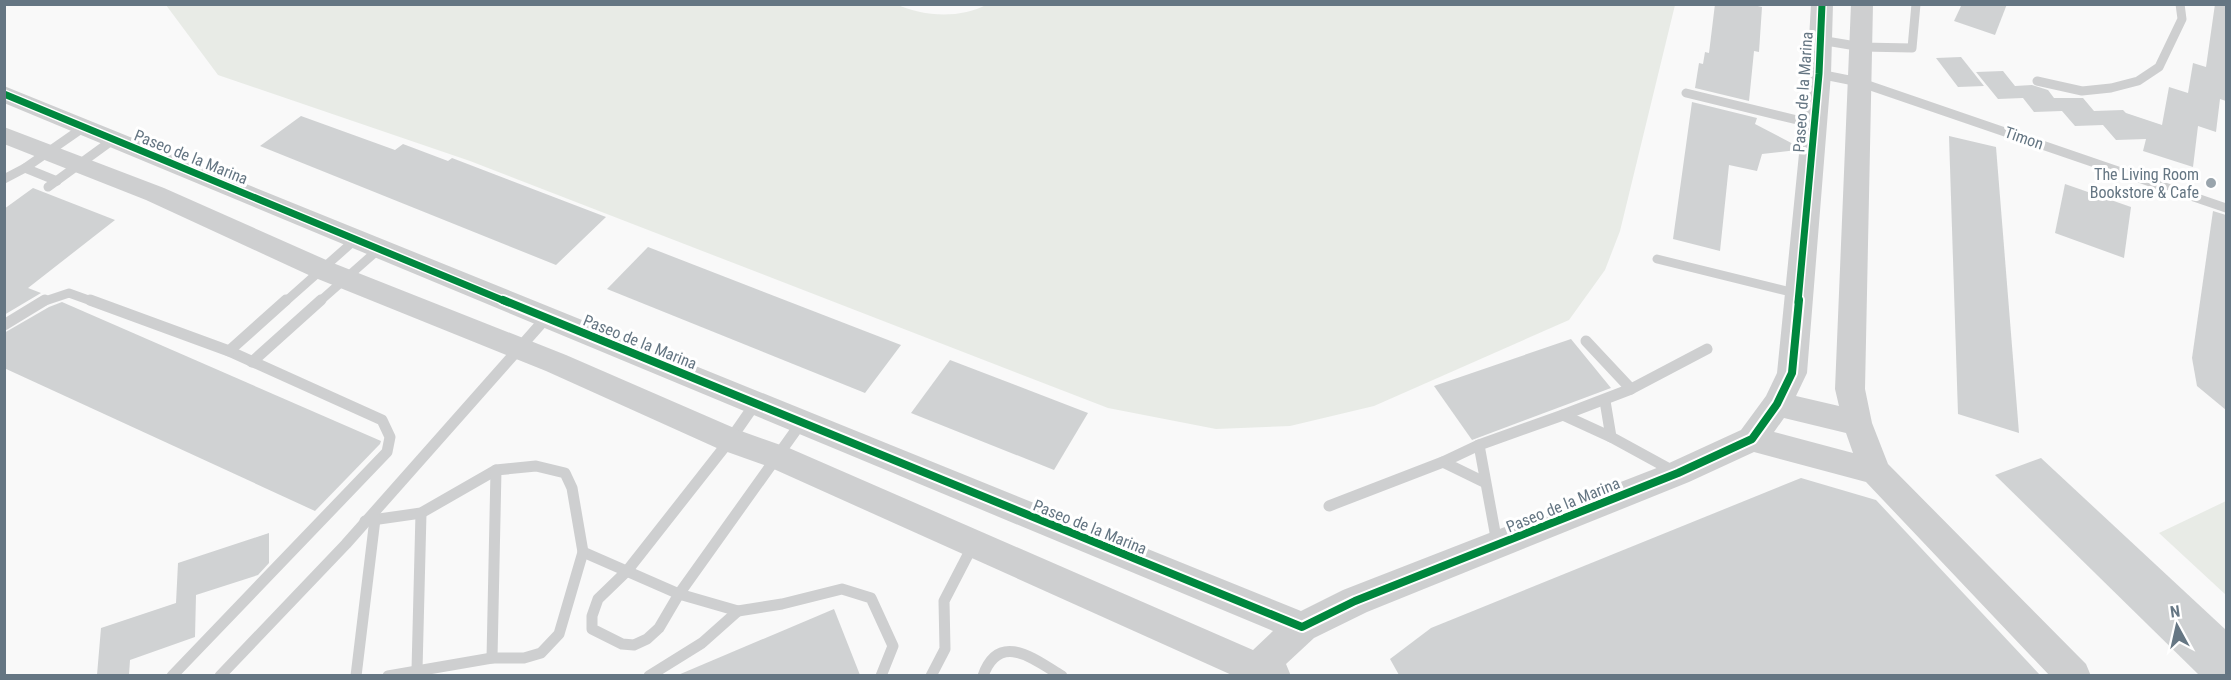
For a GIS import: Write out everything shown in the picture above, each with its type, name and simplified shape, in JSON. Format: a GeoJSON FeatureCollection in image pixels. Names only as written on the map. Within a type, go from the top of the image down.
{"type":"FeatureCollection","features":[{"type":"Feature","properties":{"kind":"street"},"geometry":{"type":"LineString","coordinates":[[1821,20],[1862,25],[1850,389],[1857,423],[1875,472],[2074,675]]}},
{"type":"Feature","properties":{"kind":"street","name":"Paseo de la Marina"},"geometry":{"type":"LineString","coordinates":[[4,94],[1302,627],[1355,601],[1678,473],[1752,439],[1777,404],[1792,373],[1815,124],[1821,20]]}},
{"type":"Feature","properties":{"kind":"street"},"geometry":{"type":"LineString","coordinates":[[4,135],[37,160],[68,173],[154,194],[335,275],[556,363],[730,440],[778,457],[974,542],[1262,673],[1302,627]]}},
{"type":"Feature","properties":{"kind":"street"},"geometry":{"type":"LineString","coordinates":[[556,363],[584,334]]}},
{"type":"Feature","properties":{"kind":"street"},"geometry":{"type":"LineString","coordinates":[[1777,404],[1857,423]]}},
{"type":"Feature","properties":{"kind":"street"},"geometry":{"type":"LineString","coordinates":[[1752,439],[1875,472]]}},
{"type":"Feature","properties":{"kind":"lane"},"geometry":{"type":"LineString","coordinates":[[1862,25],[1912,48],[1916,4]]}},
{"type":"Feature","properties":{"kind":"lane"},"geometry":{"type":"LineString","coordinates":[[2037,81],[2082,91],[2111,88],[2138,81],[2159,67],[2182,19],[2180,4]]}},
{"type":"Feature","properties":{"kind":"lane","name":"Timon"},"geometry":{"type":"LineString","coordinates":[[1819,74],[1859,82],[2226,208]]}},
{"type":"Feature","properties":{"kind":"lane"},"geometry":{"type":"LineString","coordinates":[[1686,93],[1815,124]]}},
{"type":"Feature","properties":{"kind":"lane"},"geometry":{"type":"LineString","coordinates":[[4,179],[37,160],[84,127]]}},
{"type":"Feature","properties":{"kind":"lane"},"geometry":{"type":"LineString","coordinates":[[48,187],[114,140]]}},
{"type":"Feature","properties":{"kind":"lane"},"geometry":{"type":"LineString","coordinates":[[252,362],[367,244]]}},
{"type":"Feature","properties":{"kind":"lane"},"geometry":{"type":"LineString","coordinates":[[229,351],[335,275],[367,244]]}},
{"type":"Feature","properties":{"kind":"lane"},"geometry":{"type":"LineString","coordinates":[[1657,259],[1799,294]]}},
{"type":"Feature","properties":{"kind":"lane"},"geometry":{"type":"LineString","coordinates":[[4,325],[25,308],[48,297],[69,292],[229,351],[382,420],[390,438],[387,452],[172,675]]}},
{"type":"Feature","properties":{"kind":"lane"},"geometry":{"type":"LineString","coordinates":[[220,675],[370,520],[546,318]]}},
{"type":"Feature","properties":{"kind":"lane"},"geometry":{"type":"LineString","coordinates":[[1586,341],[1631,389]]}},
{"type":"Feature","properties":{"kind":"lane"},"geometry":{"type":"LineString","coordinates":[[1329,506],[1479,446],[1605,401],[1707,349]]}},
{"type":"Feature","properties":{"kind":"lane"},"geometry":{"type":"LineString","coordinates":[[1605,401],[1611,437]]}},
{"type":"Feature","properties":{"kind":"lane"},"geometry":{"type":"LineString","coordinates":[[755,404],[730,440],[627,571],[598,599],[592,616],[592,629],[622,644],[634,645],[647,639],[659,628],[679,594],[801,423]]}},
{"type":"Feature","properties":{"kind":"lane"},"geometry":{"type":"LineString","coordinates":[[1563,416],[1611,437],[1678,473]]}},
{"type":"Feature","properties":{"kind":"lane"},"geometry":{"type":"LineString","coordinates":[[1479,446],[1497,546]]}},
{"type":"Feature","properties":{"kind":"lane"},"geometry":{"type":"LineString","coordinates":[[1443,462],[1484,482]]}},
{"type":"Feature","properties":{"kind":"lane"},"geometry":{"type":"LineString","coordinates":[[370,520],[421,513],[496,470],[536,466],[565,473],[572,488],[583,552],[559,634],[541,653],[524,658],[492,658],[388,675]]}},
{"type":"Feature","properties":{"kind":"lane"},"geometry":{"type":"LineString","coordinates":[[492,658],[496,470]]}},
{"type":"Feature","properties":{"kind":"lane"},"geometry":{"type":"LineString","coordinates":[[417,670],[421,513]]}},
{"type":"Feature","properties":{"kind":"lane"},"geometry":{"type":"LineString","coordinates":[[356,675],[370,520]]}},
{"type":"Feature","properties":{"kind":"lane"},"geometry":{"type":"LineString","coordinates":[[931,675],[945,649],[944,601],[974,542]]}},
{"type":"Feature","properties":{"kind":"lane"},"geometry":{"type":"LineString","coordinates":[[583,552],[679,594],[738,611],[782,604],[842,589],[871,598],[893,646],[880,675]]}},
{"type":"Feature","properties":{"kind":"lane"},"geometry":{"type":"LineString","coordinates":[[650,675],[702,643],[738,611]]}},
{"type":"Feature","properties":{"kind":"lane"},"geometry":{"type":"LineString","coordinates":[[983,675],[992,658],[1003,651],[1018,652],[1062,675]]}},
{"type":"Feature","properties":{"kind":"shaded area"},"geometry":{"type":"Polygon","coordinates":[[[896,4],[930,14],[966,12],[988,4],[1675,5],[1620,231],[1605,270],[1569,320],[1374,406],[1290,426],[1216,429],[1108,408],[470,161],[218,75],[166,5],[896,4]]]}},
{"type":"Feature","properties":{"kind":"shaded area"},"geometry":{"type":"Polygon","coordinates":[[[2226,501],[2226,595],[2159,533],[2226,501]]]}},
{"type":"Feature","properties":{"kind":"building"},"geometry":{"type":"Polygon","coordinates":[[[1715,4],[1749,4],[1762,7],[1759,52],[1754,51],[1749,101],[1695,88],[1699,63],[1703,64],[1705,52],[1709,53],[1715,4]]]}},
{"type":"Feature","properties":{"kind":"building"},"geometry":{"type":"Polygon","coordinates":[[[1962,4],[2007,4],[1995,35],[1954,21],[1962,4]]]}},
{"type":"Feature","properties":{"kind":"building"},"geometry":{"type":"Polygon","coordinates":[[[2215,4],[2226,4],[2226,101],[2220,99],[2216,132],[2198,126],[2193,167],[2143,151],[2146,139],[2116,140],[2103,125],[2075,126],[2062,111],[2034,112],[2023,98],[1998,99],[1976,72],[2003,71],[2015,86],[2032,85],[2048,90],[2054,98],[2083,98],[2094,111],[2123,110],[2162,125],[2169,87],[2188,93],[2193,63],[2206,67],[2215,4]]]}},
{"type":"Feature","properties":{"kind":"building"},"geometry":{"type":"Polygon","coordinates":[[[1961,57],[1984,86],[1958,87],[1936,58],[1961,57]]]}},
{"type":"Feature","properties":{"kind":"building"},"geometry":{"type":"Polygon","coordinates":[[[1692,102],[1757,118],[1755,124],[1797,146],[1797,150],[1762,154],[1757,171],[1729,165],[1720,251],[1673,239],[1692,102]]]}},
{"type":"Feature","properties":{"kind":"building"},"geometry":{"type":"Polygon","coordinates":[[[301,116],[395,150],[403,144],[448,161],[452,158],[606,217],[556,265],[260,146],[301,116]]]}},
{"type":"Feature","properties":{"kind":"building"},"geometry":{"type":"Polygon","coordinates":[[[1949,136],[1996,147],[2019,433],[1958,414],[1949,136]]]}},
{"type":"Feature","properties":{"kind":"building"},"geometry":{"type":"Polygon","coordinates":[[[2065,184],[2131,207],[2124,258],[2055,233],[2065,184]]]}},
{"type":"Feature","properties":{"kind":"building"},"geometry":{"type":"Polygon","coordinates":[[[33,188],[115,220],[28,288],[41,293],[4,315],[4,209],[33,188]]]}},
{"type":"Feature","properties":{"kind":"building"},"geometry":{"type":"Polygon","coordinates":[[[2213,211],[2226,215],[2226,410],[2197,386],[2192,358],[2213,211]]]}},
{"type":"Feature","properties":{"kind":"building"},"geometry":{"type":"Polygon","coordinates":[[[648,247],[901,345],[865,393],[607,289],[648,247]]]}},
{"type":"Feature","properties":{"kind":"building"},"geometry":{"type":"Polygon","coordinates":[[[62,302],[381,441],[380,444],[315,511],[4,368],[4,333],[62,302]]]}},
{"type":"Feature","properties":{"kind":"building"},"geometry":{"type":"Polygon","coordinates":[[[1571,339],[1611,388],[1472,440],[1434,386],[1571,339]]]}},
{"type":"Feature","properties":{"kind":"building"},"geometry":{"type":"Polygon","coordinates":[[[950,360],[1088,413],[1054,470],[911,413],[950,360]]]}},
{"type":"Feature","properties":{"kind":"building"},"geometry":{"type":"Polygon","coordinates":[[[2041,458],[2226,630],[2226,675],[2199,675],[1995,475],[2041,458]]]}},
{"type":"Feature","properties":{"kind":"building"},"geometry":{"type":"Polygon","coordinates":[[[1801,478],[1876,500],[2040,675],[1399,675],[1390,659],[1431,628],[1801,478]]]}},
{"type":"Feature","properties":{"kind":"building"},"geometry":{"type":"Polygon","coordinates":[[[269,533],[269,563],[258,575],[196,595],[195,637],[130,660],[129,675],[97,675],[101,628],[176,603],[178,563],[269,533]]]}},
{"type":"Feature","properties":{"kind":"building"},"geometry":{"type":"Polygon","coordinates":[[[834,609],[860,675],[678,675],[834,609]]]}},
{"type":"Feature","properties":{"kind":"cycle path"},"geometry":{"type":"LineString","coordinates":[[4,94],[1302,627],[1355,601],[1678,473],[1752,439],[1777,404],[1792,373],[1819,74],[1822,4]]}},
{"type":"Feature","properties":{"kind":"place","name":"The Living Room Bookstore & Cafe"},"geometry":{"type":"Point","coordinates":[2211,183]}}]}
